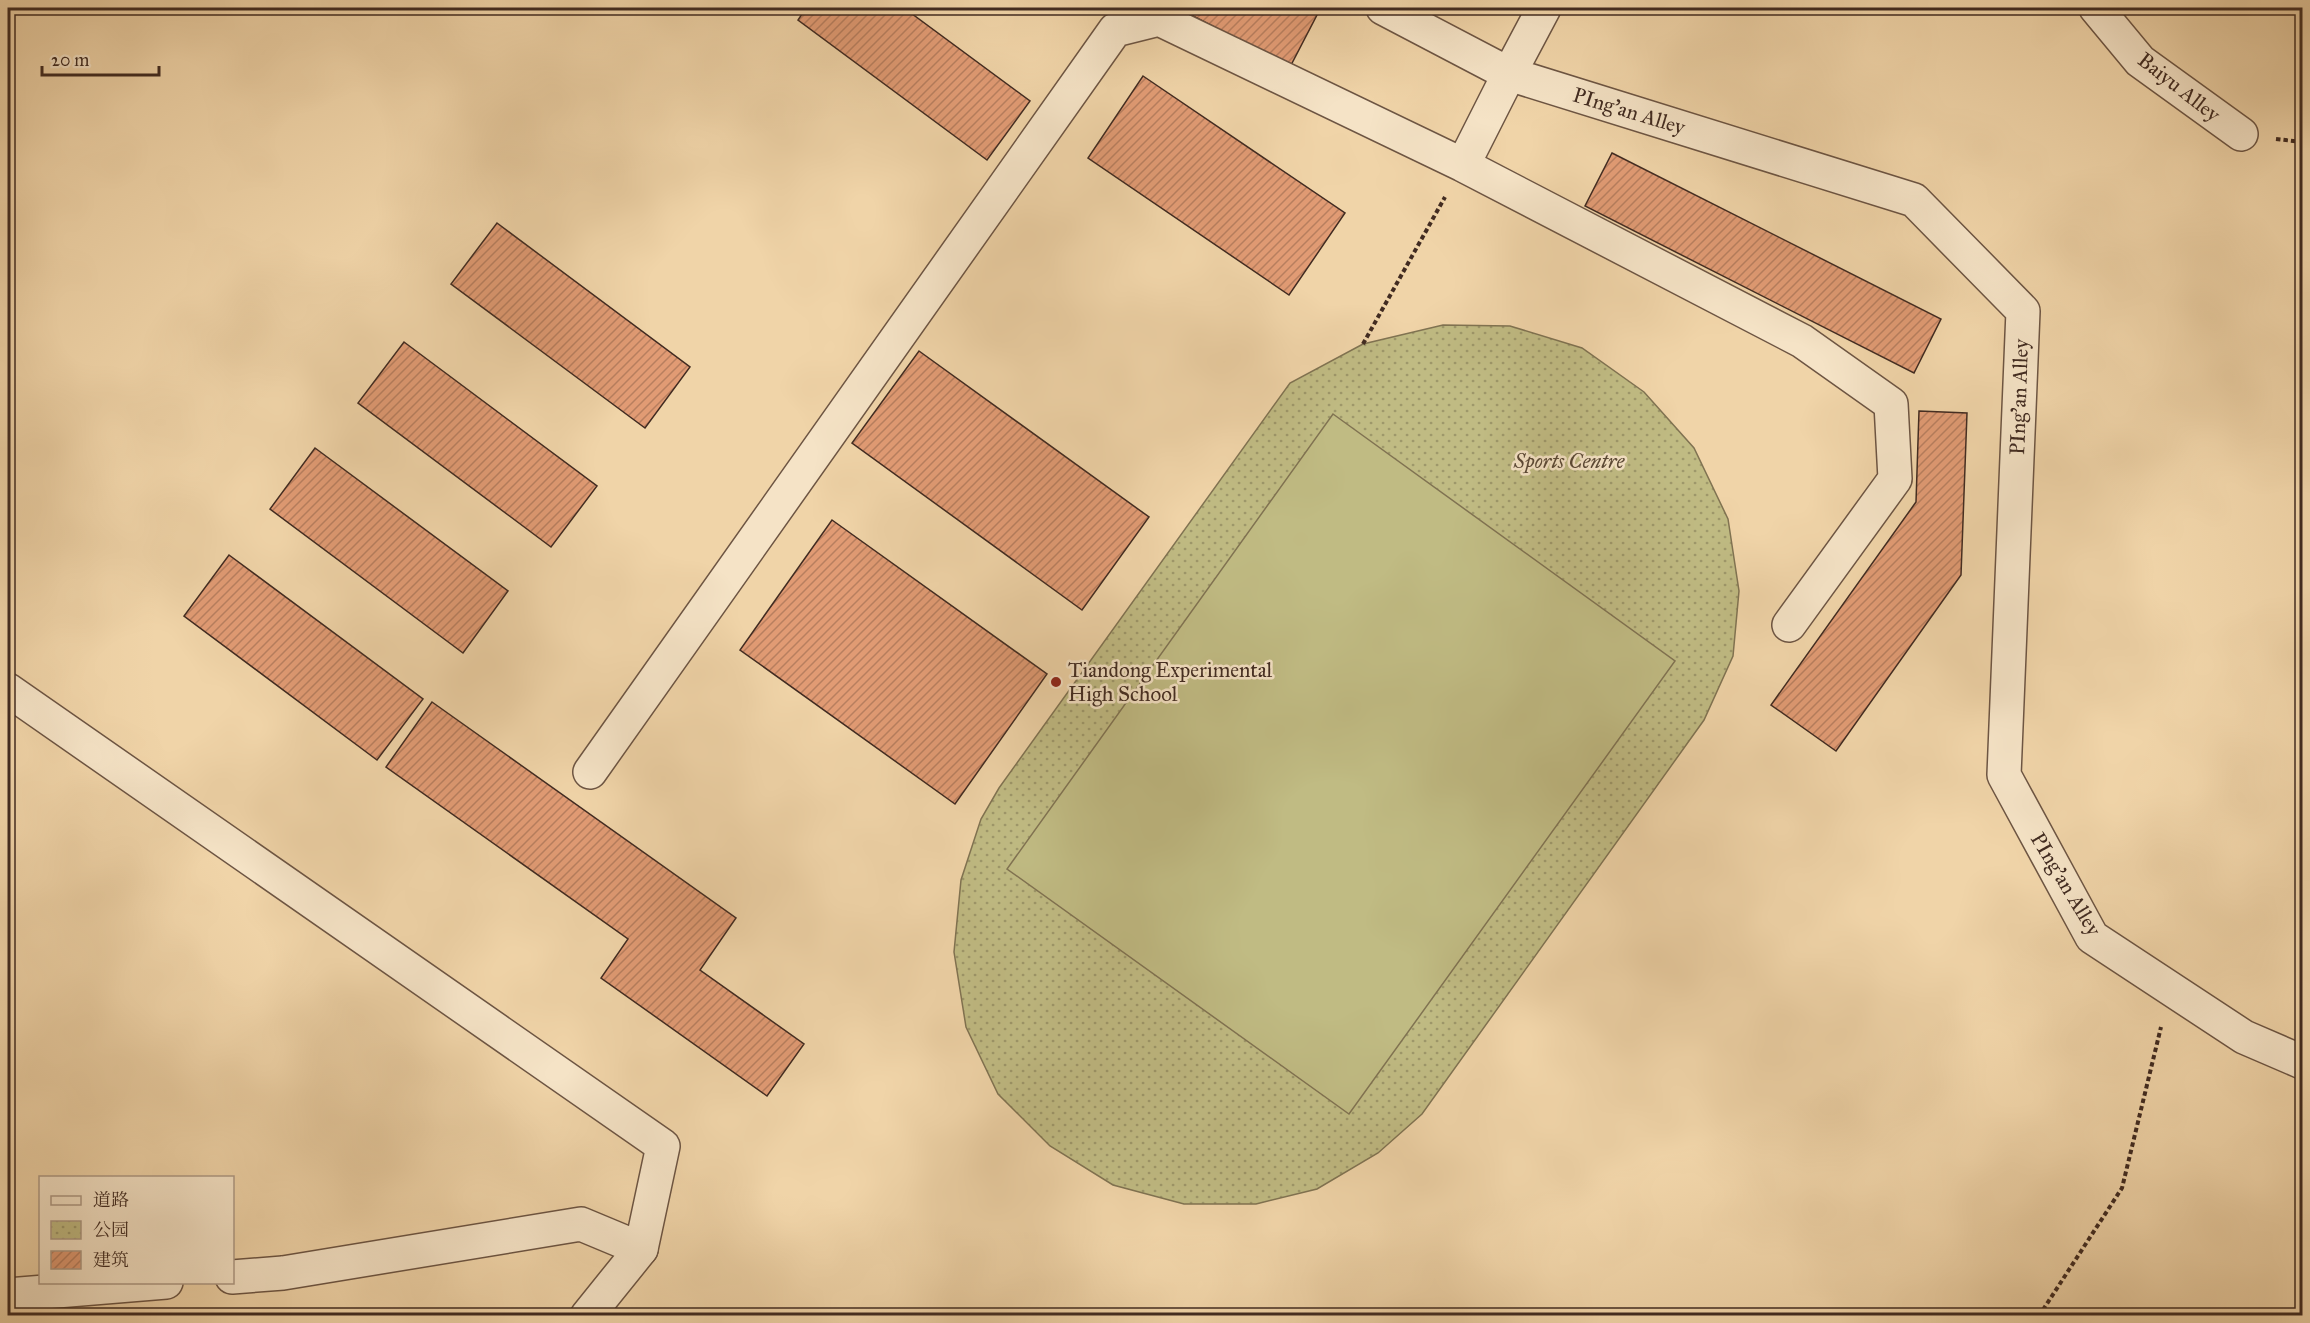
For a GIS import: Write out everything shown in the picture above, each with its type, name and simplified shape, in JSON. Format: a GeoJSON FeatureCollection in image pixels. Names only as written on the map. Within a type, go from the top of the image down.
{"type":"FeatureCollection","features":[{"type":"Feature","properties":{"kind":"street","name":"PIng'an Alley"},"geometry":{"type":"LineString","coordinates":[[1383,8],[1509,74],[1914,200],[2023,311],[2004,775],[2092,937],[2244,1037],[2302,1062]]}},
{"type":"Feature","properties":{"kind":"street"},"geometry":{"type":"LineString","coordinates":[[1463,165],[1544,8]]}},
{"type":"Feature","properties":{"kind":"street","name":"Baiyu Alley"},"geometry":{"type":"LineString","coordinates":[[2096,8],[2140,61],[2241,134]]}},
{"type":"Feature","properties":{"kind":"street"},"geometry":{"type":"LineString","coordinates":[[590,772],[1115,30],[1160,19],[1463,165],[1802,341],[1891,404],[1895,479],[1789,625]]}},
{"type":"Feature","properties":{"kind":"street"},"geometry":{"type":"LineString","coordinates":[[8,690],[663,1146],[641,1249],[587,1316]]}},
{"type":"Feature","properties":{"kind":"street"},"geometry":{"type":"LineString","coordinates":[[234,1277],[283,1273],[581,1224],[641,1249]]}},
{"type":"Feature","properties":{"kind":"street"},"geometry":{"type":"LineString","coordinates":[[8,1295],[142,1284]]}},
{"type":"Feature","properties":{"kind":"path"},"geometry":{"type":"LineString","coordinates":[[1364,344],[1463,165]]}},
{"type":"Feature","properties":{"kind":"path"},"geometry":{"type":"LineString","coordinates":[[2039,1316],[2122,1188],[2170,988]]}},
{"type":"Feature","properties":{"kind":"green space","name":"Sports Centre"},"geometry":{"type":"Polygon","coordinates":[[[1443,325],[1510,326],[1582,348],[1644,392],[1694,448],[1728,519],[1739,591],[1733,656],[1704,720],[1422,1114],[1378,1153],[1317,1189],[1256,1204],[1184,1204],[1113,1185],[1050,1146],[998,1094],[966,1027],[954,952],[961,880],[981,819],[999,788],[1290,383],[1363,344],[1443,325]]]}},
{"type":"Feature","properties":{"kind":"green space"},"geometry":{"type":"Polygon","coordinates":[[[1333,414],[1675,661],[1349,1114],[1007,869],[1333,414]]]}},
{"type":"Feature","properties":{"kind":"building"},"geometry":{"type":"Polygon","coordinates":[[[806,8],[904,8],[1030,101],[987,160],[798,20],[806,8]]]}},
{"type":"Feature","properties":{"kind":"building"},"geometry":{"type":"Polygon","coordinates":[[[1178,8],[1308,8],[1318,13],[1290,67],[1178,8]]]}},
{"type":"Feature","properties":{"kind":"building"},"geometry":{"type":"Polygon","coordinates":[[[1143,76],[1345,213],[1289,295],[1088,158],[1143,76]]]}},
{"type":"Feature","properties":{"kind":"building"},"geometry":{"type":"Polygon","coordinates":[[[1612,153],[1941,319],[1914,373],[1585,206],[1612,153]]]}},
{"type":"Feature","properties":{"kind":"building"},"geometry":{"type":"Polygon","coordinates":[[[497,223],[690,367],[645,428],[451,284],[497,223]]]}},
{"type":"Feature","properties":{"kind":"building"},"geometry":{"type":"Polygon","coordinates":[[[404,342],[597,486],[551,547],[358,403],[404,342]]]}},
{"type":"Feature","properties":{"kind":"building"},"geometry":{"type":"Polygon","coordinates":[[[919,351],[1149,517],[1082,610],[852,443],[919,351]]]}},
{"type":"Feature","properties":{"kind":"building"},"geometry":{"type":"Polygon","coordinates":[[[1919,411],[1967,413],[1961,575],[1836,751],[1771,705],[1916,502],[1919,411]]]}},
{"type":"Feature","properties":{"kind":"building"},"geometry":{"type":"Polygon","coordinates":[[[315,448],[508,591],[463,653],[270,509],[315,448]]]}},
{"type":"Feature","properties":{"kind":"building"},"geometry":{"type":"Polygon","coordinates":[[[832,520],[1047,674],[955,804],[740,650],[832,520]]]}},
{"type":"Feature","properties":{"kind":"building"},"geometry":{"type":"Polygon","coordinates":[[[229,555],[423,699],[377,760],[184,616],[229,555]]]}},
{"type":"Feature","properties":{"kind":"building"},"geometry":{"type":"Polygon","coordinates":[[[432,702],[736,918],[700,970],[804,1044],[767,1096],[601,978],[628,939],[386,767],[432,702]]]}},
{"type":"Feature","properties":{"kind":"place","name":"Tiandong Experimental High School"},"geometry":{"type":"Point","coordinates":[1056,682]}}]}
